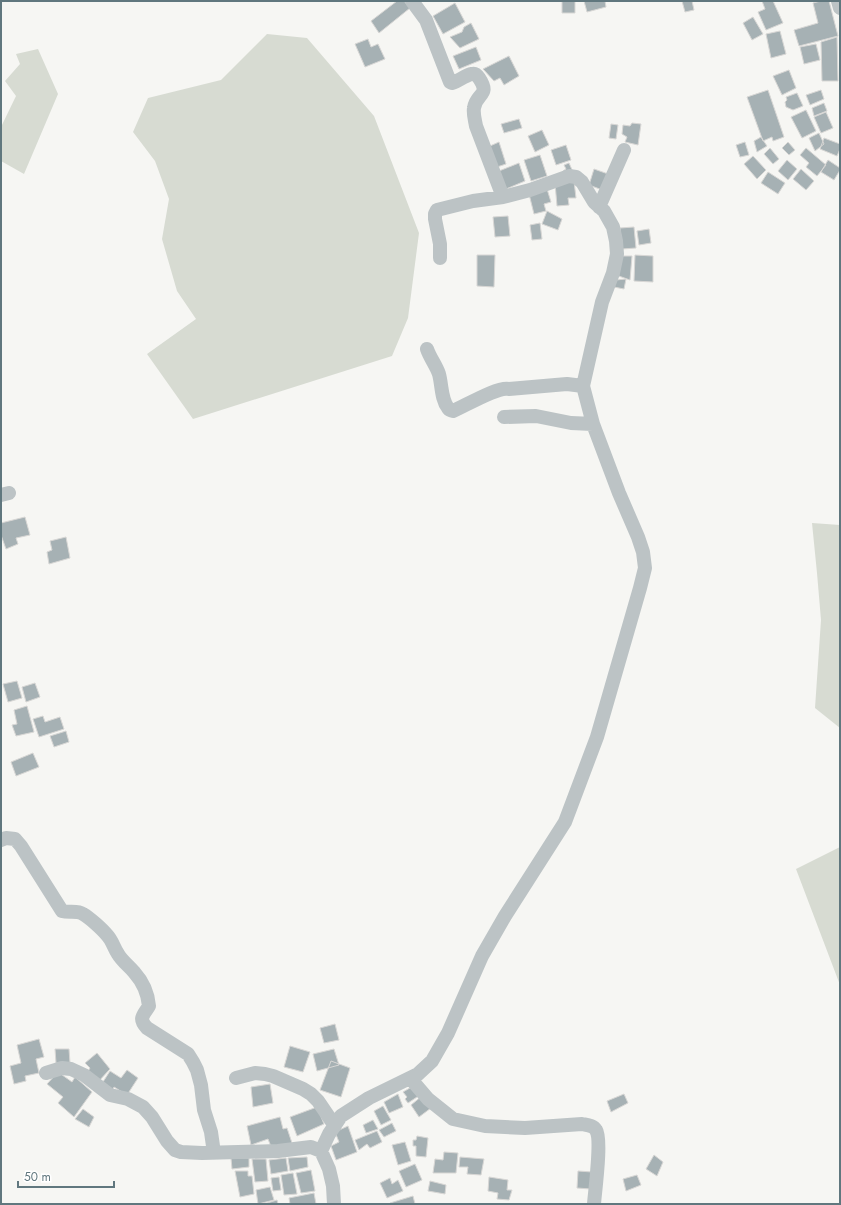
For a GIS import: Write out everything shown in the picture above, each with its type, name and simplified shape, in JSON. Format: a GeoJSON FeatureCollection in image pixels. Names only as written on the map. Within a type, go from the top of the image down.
{"type":"FeatureCollection","features":[{"type":"Feature","properties":{"kind":"street"},"geometry":{"type":"LineString","coordinates":[[412,1],[426,20],[450,82],[456,82],[473,73],[478,75],[483,84],[484,92],[474,106],[474,116],[476,126],[503,197]]}},
{"type":"Feature","properties":{"kind":"street"},"geometry":{"type":"LineString","coordinates":[[838,1],[840,8]]}},
{"type":"Feature","properties":{"kind":"street"},"geometry":{"type":"LineString","coordinates":[[599,207],[624,150]]}},
{"type":"Feature","properties":{"kind":"street"},"geometry":{"type":"LineString","coordinates":[[321,1151],[329,1134],[342,1116],[369,1098],[418,1074],[432,1062],[448,1033],[482,956],[505,916],[565,822],[597,737],[636,603],[644,568],[643,552],[638,537],[619,494],[593,424],[583,386],[602,302],[613,273],[617,254],[613,227],[604,211],[594,202],[582,182],[576,177],[569,176],[530,190],[503,197],[473,201],[437,210],[435,219],[440,258]]}},
{"type":"Feature","properties":{"kind":"street"},"geometry":{"type":"LineString","coordinates":[[427,349],[440,376],[443,396],[448,408],[453,411],[496,391],[506,388],[567,384],[583,386]]}},
{"type":"Feature","properties":{"kind":"street"},"geometry":{"type":"LineString","coordinates":[[504,417],[536,416],[571,423],[593,424]]}},
{"type":"Feature","properties":{"kind":"street"},"geometry":{"type":"LineString","coordinates":[[1,840],[6,838],[15,839],[62,911],[83,914],[95,924],[107,935],[118,954],[139,977],[148,998],[149,1006],[142,1016],[143,1023],[147,1028],[188,1054],[195,1066],[204,1110],[211,1132],[214,1153]]}},
{"type":"Feature","properties":{"kind":"street"},"geometry":{"type":"LineString","coordinates":[[46,1073],[62,1068],[71,1069],[84,1075],[110,1095],[128,1099],[143,1107],[152,1117],[167,1142],[175,1150],[181,1152],[214,1153],[278,1151],[311,1147],[321,1151],[329,1169],[333,1186],[334,1204]]}},
{"type":"Feature","properties":{"kind":"street"},"geometry":{"type":"LineString","coordinates":[[236,1078],[255,1073],[265,1074],[303,1089],[318,1101],[335,1126]]}},
{"type":"Feature","properties":{"kind":"street"},"geometry":{"type":"LineString","coordinates":[[410,1078],[428,1099],[453,1119],[485,1126],[525,1128],[582,1124],[593,1127],[598,1134],[594,1204]]}},
{"type":"Feature","properties":{"kind":"shaded area"},"geometry":{"type":"Polygon","coordinates":[[[267,34],[307,38],[374,116],[419,233],[408,318],[392,356],[193,419],[147,354],[196,319],[177,291],[162,239],[169,199],[155,161],[133,132],[148,98],[221,80],[267,34]]]}},
{"type":"Feature","properties":{"kind":"shaded area"},"geometry":{"type":"Polygon","coordinates":[[[38,49],[58,94],[24,174],[1,161],[1,127],[16,96],[5,81],[20,64],[16,54],[38,49]]]}},
{"type":"Feature","properties":{"kind":"shaded area"},"geometry":{"type":"Polygon","coordinates":[[[812,523],[840,525],[840,728],[815,708],[821,620],[812,523]]]}},
{"type":"Feature","properties":{"kind":"shaded area"},"geometry":{"type":"Polygon","coordinates":[[[840,847],[840,985],[796,869],[840,847]]]}},
{"type":"Feature","properties":{"kind":"building"},"geometry":{"type":"Polygon","coordinates":[[[397,1],[404,1],[410,8],[379,33],[371,21],[397,1]]]}},
{"type":"Feature","properties":{"kind":"building"},"geometry":{"type":"Polygon","coordinates":[[[562,1],[575,1],[575,13],[562,13],[562,1]]]}},
{"type":"Feature","properties":{"kind":"building"},"geometry":{"type":"Polygon","coordinates":[[[584,1],[605,1],[606,7],[587,12],[584,1]]]}},
{"type":"Feature","properties":{"kind":"building"},"geometry":{"type":"Polygon","coordinates":[[[682,1],[692,1],[694,10],[685,12],[682,1]]]}},
{"type":"Feature","properties":{"kind":"building"},"geometry":{"type":"Polygon","coordinates":[[[762,1],[773,1],[783,23],[766,30],[758,12],[765,9],[762,1]]]}},
{"type":"Feature","properties":{"kind":"building"},"geometry":{"type":"Polygon","coordinates":[[[829,1],[838,36],[799,46],[794,30],[818,23],[813,3],[829,1]]]}},
{"type":"Feature","properties":{"kind":"building"},"geometry":{"type":"Polygon","coordinates":[[[455,3],[465,22],[443,34],[433,16],[455,3]]]}},
{"type":"Feature","properties":{"kind":"building"},"geometry":{"type":"Polygon","coordinates":[[[753,17],[763,34],[752,40],[743,23],[753,17]]]}},
{"type":"Feature","properties":{"kind":"building"},"geometry":{"type":"Polygon","coordinates":[[[471,23],[479,39],[460,48],[450,37],[462,32],[464,27],[471,23]]]}},
{"type":"Feature","properties":{"kind":"building"},"geometry":{"type":"Polygon","coordinates":[[[780,31],[786,54],[771,58],[766,34],[780,31]]]}},
{"type":"Feature","properties":{"kind":"building"},"geometry":{"type":"Polygon","coordinates":[[[837,37],[838,81],[822,81],[821,42],[837,37]]]}},
{"type":"Feature","properties":{"kind":"building"},"geometry":{"type":"Polygon","coordinates":[[[368,39],[371,47],[378,44],[385,59],[365,67],[355,44],[368,39]]]}},
{"type":"Feature","properties":{"kind":"building"},"geometry":{"type":"Polygon","coordinates":[[[816,44],[820,60],[804,64],[800,47],[816,44]]]}},
{"type":"Feature","properties":{"kind":"building"},"geometry":{"type":"Polygon","coordinates":[[[476,47],[481,60],[459,69],[453,56],[476,47]]]}},
{"type":"Feature","properties":{"kind":"building"},"geometry":{"type":"Polygon","coordinates":[[[509,56],[519,76],[504,85],[500,78],[494,81],[483,69],[509,56]]]}},
{"type":"Feature","properties":{"kind":"building"},"geometry":{"type":"Polygon","coordinates":[[[789,70],[796,88],[782,95],[773,76],[789,70]]]}},
{"type":"Feature","properties":{"kind":"building"},"geometry":{"type":"Polygon","coordinates":[[[768,90],[784,137],[773,141],[772,137],[763,141],[747,97],[768,90]]]}},
{"type":"Feature","properties":{"kind":"building"},"geometry":{"type":"Polygon","coordinates":[[[821,90],[824,99],[810,105],[806,95],[821,90]]]}},
{"type":"Feature","properties":{"kind":"building"},"geometry":{"type":"Polygon","coordinates":[[[797,93],[803,106],[793,110],[786,107],[786,97],[797,93]]]}},
{"type":"Feature","properties":{"kind":"building"},"geometry":{"type":"Polygon","coordinates":[[[824,103],[827,111],[814,116],[812,108],[824,103]]]}},
{"type":"Feature","properties":{"kind":"building"},"geometry":{"type":"Polygon","coordinates":[[[806,110],[816,131],[802,138],[791,117],[806,110]]]}},
{"type":"Feature","properties":{"kind":"building"},"geometry":{"type":"Polygon","coordinates":[[[826,112],[833,128],[821,133],[814,117],[826,112]]]}},
{"type":"Feature","properties":{"kind":"building"},"geometry":{"type":"Polygon","coordinates":[[[519,119],[522,128],[504,133],[501,124],[519,119]]]}},
{"type":"Feature","properties":{"kind":"building"},"geometry":{"type":"Polygon","coordinates":[[[632,123],[641,124],[638,145],[625,142],[627,137],[622,134],[623,125],[630,126],[632,123]]]}},
{"type":"Feature","properties":{"kind":"building"},"geometry":{"type":"Polygon","coordinates":[[[611,124],[618,125],[616,139],[609,138],[611,124]]]}},
{"type":"Feature","properties":{"kind":"building"},"geometry":{"type":"Polygon","coordinates":[[[542,130],[549,145],[535,152],[528,136],[542,130]]]}},
{"type":"Feature","properties":{"kind":"building"},"geometry":{"type":"Polygon","coordinates":[[[819,133],[824,144],[815,151],[809,138],[819,133]]]}},
{"type":"Feature","properties":{"kind":"building"},"geometry":{"type":"Polygon","coordinates":[[[761,137],[767,146],[757,152],[754,141],[761,137]]]}},
{"type":"Feature","properties":{"kind":"building"},"geometry":{"type":"Polygon","coordinates":[[[824,138],[840,144],[840,149],[837,156],[820,149],[824,138]]]}},
{"type":"Feature","properties":{"kind":"building"},"geometry":{"type":"Polygon","coordinates":[[[499,142],[506,164],[497,167],[490,146],[499,142]]]}},
{"type":"Feature","properties":{"kind":"building"},"geometry":{"type":"Polygon","coordinates":[[[745,142],[749,155],[740,157],[736,145],[745,142]]]}},
{"type":"Feature","properties":{"kind":"building"},"geometry":{"type":"Polygon","coordinates":[[[788,142],[795,150],[789,155],[782,148],[788,142]]]}},
{"type":"Feature","properties":{"kind":"building"},"geometry":{"type":"Polygon","coordinates":[[[566,145],[571,160],[556,165],[551,150],[566,145]]]}},
{"type":"Feature","properties":{"kind":"building"},"geometry":{"type":"Polygon","coordinates":[[[770,148],[779,159],[773,164],[764,154],[770,148]]]}},
{"type":"Feature","properties":{"kind":"building"},"geometry":{"type":"Polygon","coordinates":[[[806,148],[826,165],[817,176],[806,167],[809,163],[800,155],[806,148]]]}},
{"type":"Feature","properties":{"kind":"building"},"geometry":{"type":"Polygon","coordinates":[[[540,155],[547,176],[531,181],[524,160],[540,155]]]}},
{"type":"Feature","properties":{"kind":"building"},"geometry":{"type":"Polygon","coordinates":[[[753,156],[766,170],[757,179],[744,164],[753,156]]]}},
{"type":"Feature","properties":{"kind":"building"},"geometry":{"type":"Polygon","coordinates":[[[787,160],[797,169],[788,180],[778,171],[787,160]]]}},
{"type":"Feature","properties":{"kind":"building"},"geometry":{"type":"Polygon","coordinates":[[[828,160],[840,168],[834,180],[821,172],[828,160]]]}},
{"type":"Feature","properties":{"kind":"building"},"geometry":{"type":"Polygon","coordinates":[[[519,163],[525,181],[506,189],[499,171],[519,163]]]}},
{"type":"Feature","properties":{"kind":"building"},"geometry":{"type":"Polygon","coordinates":[[[569,163],[573,172],[565,175],[563,171],[566,169],[564,165],[569,163]]]}},
{"type":"Feature","properties":{"kind":"building"},"geometry":{"type":"Polygon","coordinates":[[[594,169],[611,175],[605,191],[589,185],[594,169]]]}},
{"type":"Feature","properties":{"kind":"building"},"geometry":{"type":"Polygon","coordinates":[[[801,169],[814,181],[806,190],[793,179],[801,169]]]}},
{"type":"Feature","properties":{"kind":"building"},"geometry":{"type":"Polygon","coordinates":[[[768,172],[785,183],[778,194],[761,183],[768,172]]]}},
{"type":"Feature","properties":{"kind":"building"},"geometry":{"type":"Polygon","coordinates":[[[574,181],[576,198],[568,198],[569,205],[557,206],[555,183],[574,181]]]}},
{"type":"Feature","properties":{"kind":"building"},"geometry":{"type":"Polygon","coordinates":[[[547,189],[551,202],[544,204],[546,211],[534,214],[529,194],[547,189]]]}},
{"type":"Feature","properties":{"kind":"building"},"geometry":{"type":"Polygon","coordinates":[[[547,211],[562,219],[558,230],[542,224],[547,211]]]}},
{"type":"Feature","properties":{"kind":"building"},"geometry":{"type":"Polygon","coordinates":[[[508,216],[510,236],[495,237],[493,217],[508,216]]]}},
{"type":"Feature","properties":{"kind":"building"},"geometry":{"type":"Polygon","coordinates":[[[540,223],[542,239],[532,240],[530,225],[540,223]]]}},
{"type":"Feature","properties":{"kind":"building"},"geometry":{"type":"Polygon","coordinates":[[[634,227],[636,248],[622,249],[620,228],[634,227]]]}},
{"type":"Feature","properties":{"kind":"building"},"geometry":{"type":"Polygon","coordinates":[[[649,229],[651,243],[639,245],[637,231],[649,229]]]}},
{"type":"Feature","properties":{"kind":"building"},"geometry":{"type":"Polygon","coordinates":[[[477,255],[495,255],[494,287],[477,286],[477,255]]]}},
{"type":"Feature","properties":{"kind":"building"},"geometry":{"type":"Polygon","coordinates":[[[635,255],[653,256],[653,282],[634,281],[635,255]]]}},
{"type":"Feature","properties":{"kind":"building"},"geometry":{"type":"Polygon","coordinates":[[[621,256],[632,256],[630,280],[616,275],[621,256]]]}},
{"type":"Feature","properties":{"kind":"building"},"geometry":{"type":"Polygon","coordinates":[[[626,279],[624,289],[614,287],[616,280],[626,279]]]}},
{"type":"Feature","properties":{"kind":"building"},"geometry":{"type":"Polygon","coordinates":[[[25,517],[30,535],[16,538],[18,544],[6,549],[1,535],[1,523],[25,517]]]}},
{"type":"Feature","properties":{"kind":"building"},"geometry":{"type":"Polygon","coordinates":[[[66,537],[70,558],[49,564],[47,552],[52,550],[50,541],[66,537]]]}},
{"type":"Feature","properties":{"kind":"building"},"geometry":{"type":"Polygon","coordinates":[[[17,681],[22,698],[8,702],[3,684],[17,681]]]}},
{"type":"Feature","properties":{"kind":"building"},"geometry":{"type":"Polygon","coordinates":[[[35,683],[40,697],[26,702],[22,687],[35,683]]]}},
{"type":"Feature","properties":{"kind":"building"},"geometry":{"type":"Polygon","coordinates":[[[27,706],[34,732],[16,736],[12,725],[17,724],[14,710],[27,706]]]}},
{"type":"Feature","properties":{"kind":"building"},"geometry":{"type":"Polygon","coordinates":[[[43,716],[45,722],[60,717],[64,729],[39,737],[33,719],[43,716]]]}},
{"type":"Feature","properties":{"kind":"building"},"geometry":{"type":"Polygon","coordinates":[[[66,731],[69,742],[54,747],[50,736],[66,731]]]}},
{"type":"Feature","properties":{"kind":"building"},"geometry":{"type":"Polygon","coordinates":[[[33,753],[39,767],[16,776],[11,762],[33,753]]]}},
{"type":"Feature","properties":{"kind":"building"},"geometry":{"type":"Polygon","coordinates":[[[335,1024],[339,1040],[324,1043],[320,1028],[335,1024]]]}},
{"type":"Feature","properties":{"kind":"building"},"geometry":{"type":"Polygon","coordinates":[[[39,1039],[44,1057],[36,1059],[39,1073],[25,1076],[26,1081],[14,1084],[10,1066],[21,1063],[17,1045],[39,1039]]]}},
{"type":"Feature","properties":{"kind":"building"},"geometry":{"type":"Polygon","coordinates":[[[290,1046],[310,1052],[303,1072],[284,1067],[290,1046]]]}},
{"type":"Feature","properties":{"kind":"building"},"geometry":{"type":"Polygon","coordinates":[[[55,1049],[69,1049],[70,1063],[56,1063],[55,1049]]]}},
{"type":"Feature","properties":{"kind":"building"},"geometry":{"type":"Polygon","coordinates":[[[334,1049],[339,1065],[317,1071],[313,1054],[334,1049]]]}},
{"type":"Feature","properties":{"kind":"building"},"geometry":{"type":"Polygon","coordinates":[[[97,1053],[110,1069],[98,1082],[87,1073],[90,1068],[85,1063],[97,1053]]]}},
{"type":"Feature","properties":{"kind":"building"},"geometry":{"type":"Polygon","coordinates":[[[331,1061],[350,1068],[341,1097],[320,1090],[331,1061]]]}},
{"type":"Feature","properties":{"kind":"building"},"geometry":{"type":"Polygon","coordinates":[[[127,1070],[138,1078],[127,1095],[114,1087],[112,1091],[101,1085],[110,1071],[121,1078],[127,1070]]]}},
{"type":"Feature","properties":{"kind":"building"},"geometry":{"type":"Polygon","coordinates":[[[58,1072],[72,1082],[75,1077],[92,1092],[74,1117],[58,1103],[63,1097],[47,1084],[58,1072]]]}},
{"type":"Feature","properties":{"kind":"building"},"geometry":{"type":"Polygon","coordinates":[[[270,1084],[273,1103],[253,1107],[251,1087],[270,1084]]]}},
{"type":"Feature","properties":{"kind":"building"},"geometry":{"type":"Polygon","coordinates":[[[415,1085],[420,1095],[408,1103],[405,1099],[407,1097],[403,1092],[415,1085]]]}},
{"type":"Feature","properties":{"kind":"building"},"geometry":{"type":"Polygon","coordinates":[[[398,1094],[403,1107],[389,1113],[384,1102],[398,1094]]]}},
{"type":"Feature","properties":{"kind":"building"},"geometry":{"type":"Polygon","coordinates":[[[624,1094],[628,1103],[611,1112],[607,1101],[624,1094]]]}},
{"type":"Feature","properties":{"kind":"building"},"geometry":{"type":"Polygon","coordinates":[[[422,1096],[431,1108],[419,1117],[411,1105],[422,1096]]]}},
{"type":"Feature","properties":{"kind":"building"},"geometry":{"type":"Polygon","coordinates":[[[383,1106],[391,1120],[381,1125],[374,1111],[383,1106]]]}},
{"type":"Feature","properties":{"kind":"building"},"geometry":{"type":"Polygon","coordinates":[[[317,1107],[324,1124],[297,1136],[290,1117],[317,1107]]]}},
{"type":"Feature","properties":{"kind":"building"},"geometry":{"type":"Polygon","coordinates":[[[83,1109],[94,1117],[89,1127],[75,1119],[83,1109]]]}},
{"type":"Feature","properties":{"kind":"building"},"geometry":{"type":"Polygon","coordinates":[[[280,1117],[283,1129],[287,1128],[292,1143],[272,1149],[268,1139],[251,1145],[247,1126],[280,1117]]]}},
{"type":"Feature","properties":{"kind":"building"},"geometry":{"type":"Polygon","coordinates":[[[373,1120],[378,1129],[366,1133],[363,1125],[373,1120]]]}},
{"type":"Feature","properties":{"kind":"building"},"geometry":{"type":"Polygon","coordinates":[[[392,1123],[396,1131],[384,1137],[379,1130],[392,1123]]]}},
{"type":"Feature","properties":{"kind":"building"},"geometry":{"type":"Polygon","coordinates":[[[348,1126],[357,1152],[336,1160],[331,1146],[339,1142],[335,1132],[348,1126]]]}},
{"type":"Feature","properties":{"kind":"building"},"geometry":{"type":"Polygon","coordinates":[[[377,1131],[382,1142],[370,1148],[367,1144],[359,1150],[355,1140],[377,1131]]]}},
{"type":"Feature","properties":{"kind":"building"},"geometry":{"type":"Polygon","coordinates":[[[417,1136],[428,1138],[426,1157],[416,1156],[416,1146],[413,1146],[413,1140],[416,1140],[417,1136]]]}},
{"type":"Feature","properties":{"kind":"building"},"geometry":{"type":"Polygon","coordinates":[[[405,1142],[411,1161],[398,1165],[392,1145],[405,1142]]]}},
{"type":"Feature","properties":{"kind":"building"},"geometry":{"type":"Polygon","coordinates":[[[444,1152],[458,1153],[456,1173],[433,1173],[435,1159],[443,1160],[444,1152]]]}},
{"type":"Feature","properties":{"kind":"building"},"geometry":{"type":"Polygon","coordinates":[[[654,1155],[663,1162],[657,1176],[646,1169],[654,1155]]]}},
{"type":"Feature","properties":{"kind":"building"},"geometry":{"type":"Polygon","coordinates":[[[307,1157],[308,1167],[290,1171],[288,1158],[307,1157]]]}},
{"type":"Feature","properties":{"kind":"building"},"geometry":{"type":"Polygon","coordinates":[[[460,1157],[484,1159],[481,1175],[467,1174],[468,1167],[459,1167],[460,1157]]]}},
{"type":"Feature","properties":{"kind":"building"},"geometry":{"type":"Polygon","coordinates":[[[231,1158],[249,1158],[249,1167],[232,1169],[231,1158]]]}},
{"type":"Feature","properties":{"kind":"building"},"geometry":{"type":"Polygon","coordinates":[[[286,1158],[288,1171],[271,1174],[269,1160],[286,1158]]]}},
{"type":"Feature","properties":{"kind":"building"},"geometry":{"type":"Polygon","coordinates":[[[252,1159],[266,1159],[268,1181],[255,1182],[252,1159]]]}},
{"type":"Feature","properties":{"kind":"building"},"geometry":{"type":"Polygon","coordinates":[[[415,1164],[422,1180],[406,1187],[399,1171],[415,1164]]]}},
{"type":"Feature","properties":{"kind":"building"},"geometry":{"type":"Polygon","coordinates":[[[311,1170],[315,1191],[301,1193],[296,1173],[311,1170]]]}},
{"type":"Feature","properties":{"kind":"building"},"geometry":{"type":"Polygon","coordinates":[[[235,1171],[248,1171],[248,1176],[252,1176],[254,1194],[240,1197],[235,1171]]]}},
{"type":"Feature","properties":{"kind":"building"},"geometry":{"type":"Polygon","coordinates":[[[578,1171],[592,1172],[591,1189],[577,1188],[578,1171]]]}},
{"type":"Feature","properties":{"kind":"building"},"geometry":{"type":"Polygon","coordinates":[[[293,1173],[297,1194],[284,1195],[281,1175],[293,1173]]]}},
{"type":"Feature","properties":{"kind":"building"},"geometry":{"type":"Polygon","coordinates":[[[637,1175],[641,1185],[626,1191],[623,1179],[637,1175]]]}},
{"type":"Feature","properties":{"kind":"building"},"geometry":{"type":"Polygon","coordinates":[[[279,1177],[281,1190],[273,1191],[271,1178],[279,1177]]]}},
{"type":"Feature","properties":{"kind":"building"},"geometry":{"type":"Polygon","coordinates":[[[489,1177],[508,1180],[507,1190],[512,1190],[509,1200],[497,1199],[498,1193],[488,1191],[489,1177]]]}},
{"type":"Feature","properties":{"kind":"building"},"geometry":{"type":"Polygon","coordinates":[[[390,1178],[392,1184],[398,1180],[403,1191],[387,1198],[380,1183],[390,1178]]]}},
{"type":"Feature","properties":{"kind":"building"},"geometry":{"type":"Polygon","coordinates":[[[430,1181],[446,1185],[445,1194],[428,1191],[430,1181]]]}},
{"type":"Feature","properties":{"kind":"building"},"geometry":{"type":"Polygon","coordinates":[[[270,1187],[274,1200],[258,1204],[256,1190],[270,1187]]]}},
{"type":"Feature","properties":{"kind":"building"},"geometry":{"type":"Polygon","coordinates":[[[314,1193],[316,1204],[290,1204],[289,1198],[314,1193]]]}},
{"type":"Feature","properties":{"kind":"building"},"geometry":{"type":"Polygon","coordinates":[[[413,1196],[415,1204],[390,1203],[413,1196]]]}},
{"type":"Feature","properties":{"kind":"building"},"geometry":{"type":"Polygon","coordinates":[[[277,1200],[278,1204],[264,1204],[277,1200]]]}}]}
